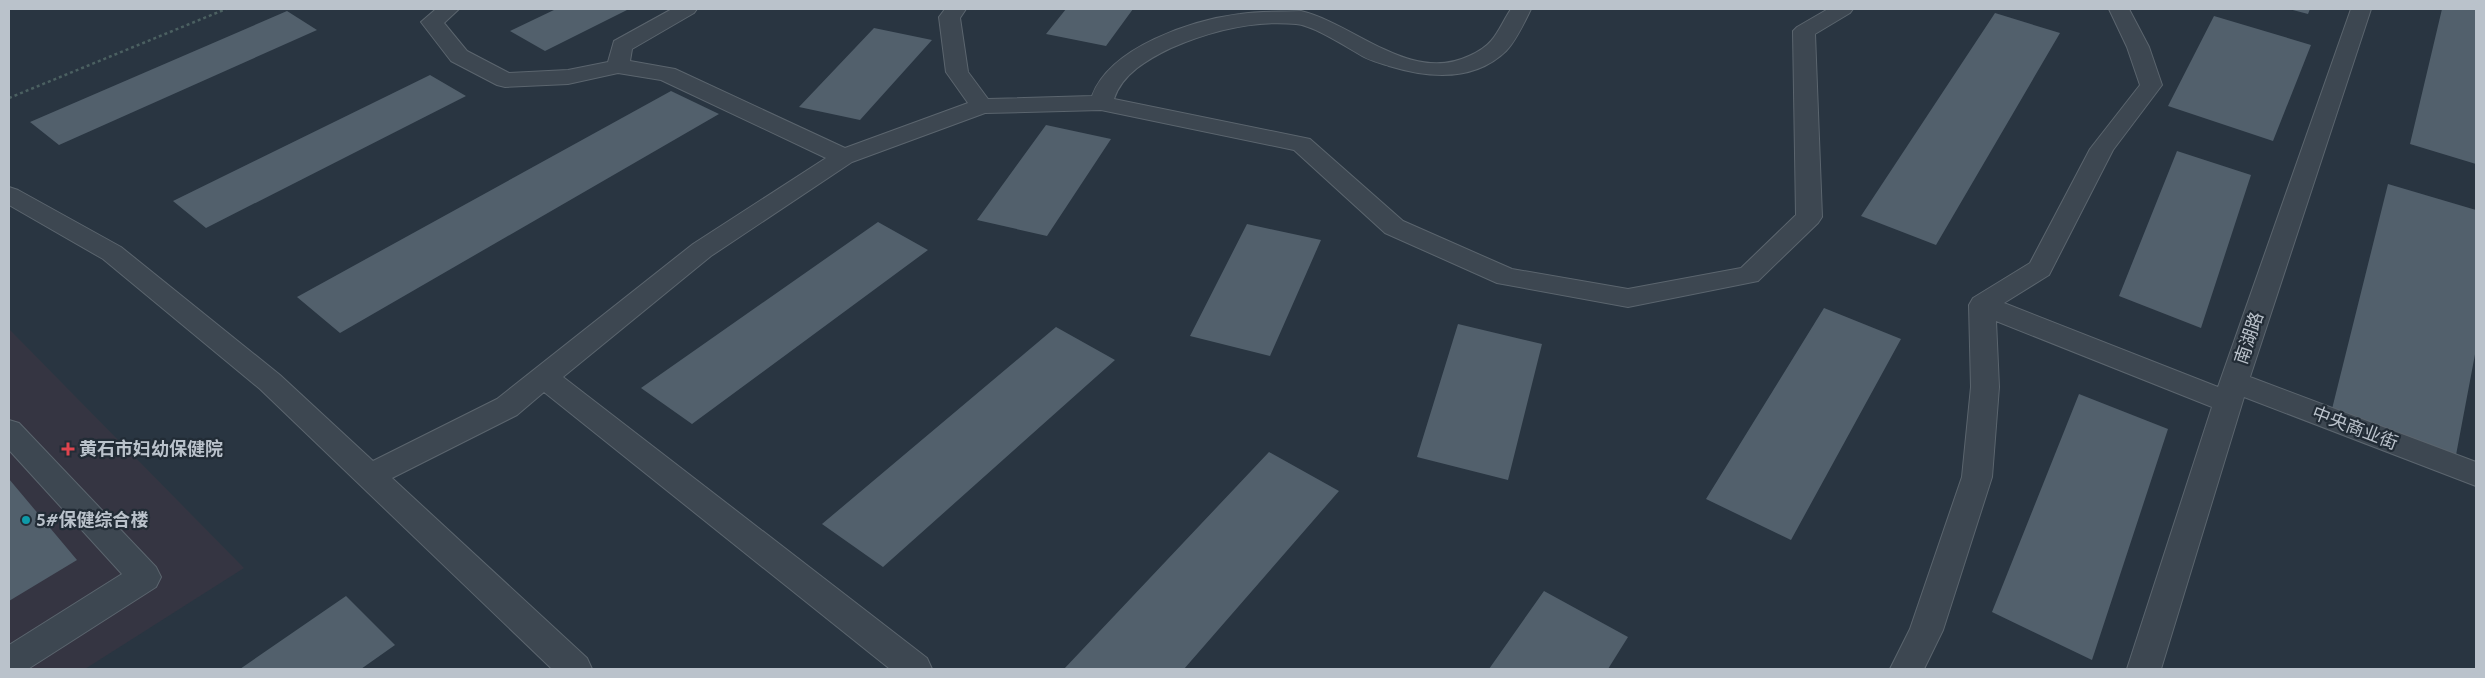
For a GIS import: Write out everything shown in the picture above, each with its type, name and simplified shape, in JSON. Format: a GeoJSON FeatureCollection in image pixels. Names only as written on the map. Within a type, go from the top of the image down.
{"type":"FeatureCollection","features":[{"type":"Feature","properties":{"kind":"street"},"geometry":{"type":"LineString","coordinates":[[448,9],[432,22],[453,49],[459,56],[505,80],[568,77],[618,66],[667,74],[844,158]]}},
{"type":"Feature","properties":{"kind":"street"},"geometry":{"type":"LineString","coordinates":[[618,66],[622,46],[688,9]]}},
{"type":"Feature","properties":{"kind":"street"},"geometry":{"type":"LineString","coordinates":[[956,9],[950,17],[957,72],[982,106]]}},
{"type":"Feature","properties":{"kind":"street"},"geometry":{"type":"LineString","coordinates":[[1100,103],[1108,83],[1141,54],[1188,33],[1239,20],[1301,17],[1337,33],[1374,54],[1406,64],[1437,70],[1463,67],[1493,50],[1510,30],[1521,9]]}},
{"type":"Feature","properties":{"kind":"street"},"geometry":{"type":"LineString","coordinates":[[370,476],[507,407],[702,250],[844,158],[982,106],[1100,103],[1302,144],[1394,227],[1506,277],[1628,298],[1749,274],[1809,217],[1804,31],[1843,9]]}},
{"type":"Feature","properties":{"kind":"street"},"geometry":{"type":"LineString","coordinates":[[1907,669],[1926,630],[1977,477],[1985,388],[1982,305],[2040,269],[2102,149],[2151,86],[2138,47],[2119,9]]}},
{"type":"Feature","properties":{"kind":"street","name":"南湖路"},"geometry":{"type":"LineString","coordinates":[[2144,669],[2231,392],[2361,9]]}},
{"type":"Feature","properties":{"kind":"street"},"geometry":{"type":"LineString","coordinates":[[9,194],[112,253],[270,382],[575,669]]}},
{"type":"Feature","properties":{"kind":"street","name":"中央商业街"},"geometry":{"type":"LineString","coordinates":[[1982,305],[2231,392],[2476,474]]}},
{"type":"Feature","properties":{"kind":"street"},"geometry":{"type":"LineString","coordinates":[[544,377],[915,669]]}},
{"type":"Feature","properties":{"kind":"street"},"geometry":{"type":"LineString","coordinates":[[9,431],[145,577],[9,663]]}},
{"type":"Feature","properties":{"kind":"path"},"geometry":{"type":"LineString","coordinates":[[9,98],[226,9]]}},
{"type":"Feature","properties":{"kind":"shaded area","name":"黄石市妇幼保健院"},"geometry":{"type":"Polygon","coordinates":[[[9,329],[244,568],[85,669],[9,669],[9,329]]]}},
{"type":"Feature","properties":{"kind":"building"},"geometry":{"type":"Polygon","coordinates":[[[556,9],[629,9],[545,51],[510,31],[556,9]]]}},
{"type":"Feature","properties":{"kind":"building"},"geometry":{"type":"Polygon","coordinates":[[[1066,9],[1133,9],[1106,46],[1046,34],[1066,9]]]}},
{"type":"Feature","properties":{"kind":"building"},"geometry":{"type":"Polygon","coordinates":[[[2289,9],[2310,9],[2308,14],[2289,9]]]}},
{"type":"Feature","properties":{"kind":"building"},"geometry":{"type":"Polygon","coordinates":[[[2442,9],[2476,9],[2476,164],[2410,144],[2442,9]]]}},
{"type":"Feature","properties":{"kind":"building"},"geometry":{"type":"Polygon","coordinates":[[[287,11],[317,30],[59,145],[30,122],[287,11]]]}},
{"type":"Feature","properties":{"kind":"building"},"geometry":{"type":"Polygon","coordinates":[[[1995,13],[2060,33],[1936,245],[1861,216],[1995,13]]]}},
{"type":"Feature","properties":{"kind":"building"},"geometry":{"type":"Polygon","coordinates":[[[2214,16],[2311,45],[2273,141],[2168,106],[2214,16]]]}},
{"type":"Feature","properties":{"kind":"building"},"geometry":{"type":"Polygon","coordinates":[[[874,28],[932,40],[860,120],[799,107],[874,28]]]}},
{"type":"Feature","properties":{"kind":"building"},"geometry":{"type":"Polygon","coordinates":[[[430,75],[466,96],[206,228],[173,201],[430,75]]]}},
{"type":"Feature","properties":{"kind":"building"},"geometry":{"type":"Polygon","coordinates":[[[671,91],[719,114],[340,333],[297,297],[671,91]]]}},
{"type":"Feature","properties":{"kind":"building"},"geometry":{"type":"Polygon","coordinates":[[[1046,125],[1111,139],[1047,236],[977,220],[1046,125]]]}},
{"type":"Feature","properties":{"kind":"building"},"geometry":{"type":"Polygon","coordinates":[[[2177,151],[2251,175],[2201,328],[2119,296],[2177,151]]]}},
{"type":"Feature","properties":{"kind":"building"},"geometry":{"type":"Polygon","coordinates":[[[2388,184],[2476,210],[2476,349],[2456,455],[2332,409],[2388,184]]]}},
{"type":"Feature","properties":{"kind":"building"},"geometry":{"type":"Polygon","coordinates":[[[878,222],[928,250],[692,424],[641,388],[878,222]]]}},
{"type":"Feature","properties":{"kind":"building"},"geometry":{"type":"Polygon","coordinates":[[[1247,224],[1321,240],[1270,356],[1190,336],[1247,224]]]}},
{"type":"Feature","properties":{"kind":"building"},"geometry":{"type":"Polygon","coordinates":[[[1824,308],[1901,339],[1791,540],[1706,499],[1824,308]]]}},
{"type":"Feature","properties":{"kind":"building"},"geometry":{"type":"Polygon","coordinates":[[[1458,324],[1542,344],[1508,480],[1417,457],[1458,324]]]}},
{"type":"Feature","properties":{"kind":"building"},"geometry":{"type":"Polygon","coordinates":[[[1056,327],[1115,360],[883,567],[822,524],[1056,327]]]}},
{"type":"Feature","properties":{"kind":"building"},"geometry":{"type":"Polygon","coordinates":[[[2079,394],[2168,429],[2092,660],[1992,612],[2079,394]]]}},
{"type":"Feature","properties":{"kind":"building"},"geometry":{"type":"Polygon","coordinates":[[[1269,452],[1339,491],[1184,669],[1064,669],[1269,452]]]}},
{"type":"Feature","properties":{"kind":"building","name":"5#保健综合楼"},"geometry":{"type":"Polygon","coordinates":[[[9,479],[77,560],[9,601],[9,479]]]}},
{"type":"Feature","properties":{"kind":"building"},"geometry":{"type":"Polygon","coordinates":[[[1544,591],[1628,637],[1608,669],[1489,669],[1544,591]]]}},
{"type":"Feature","properties":{"kind":"building"},"geometry":{"type":"Polygon","coordinates":[[[346,596],[395,645],[361,669],[240,669],[346,596]]]}},
{"type":"Feature","properties":{"kind":"place","name":"黄石市妇幼保健院"},"geometry":{"type":"Point","coordinates":[68,449]}},
{"type":"Feature","properties":{"kind":"place","name":"5#保健综合楼"},"geometry":{"type":"Point","coordinates":[26,520]}}]}
